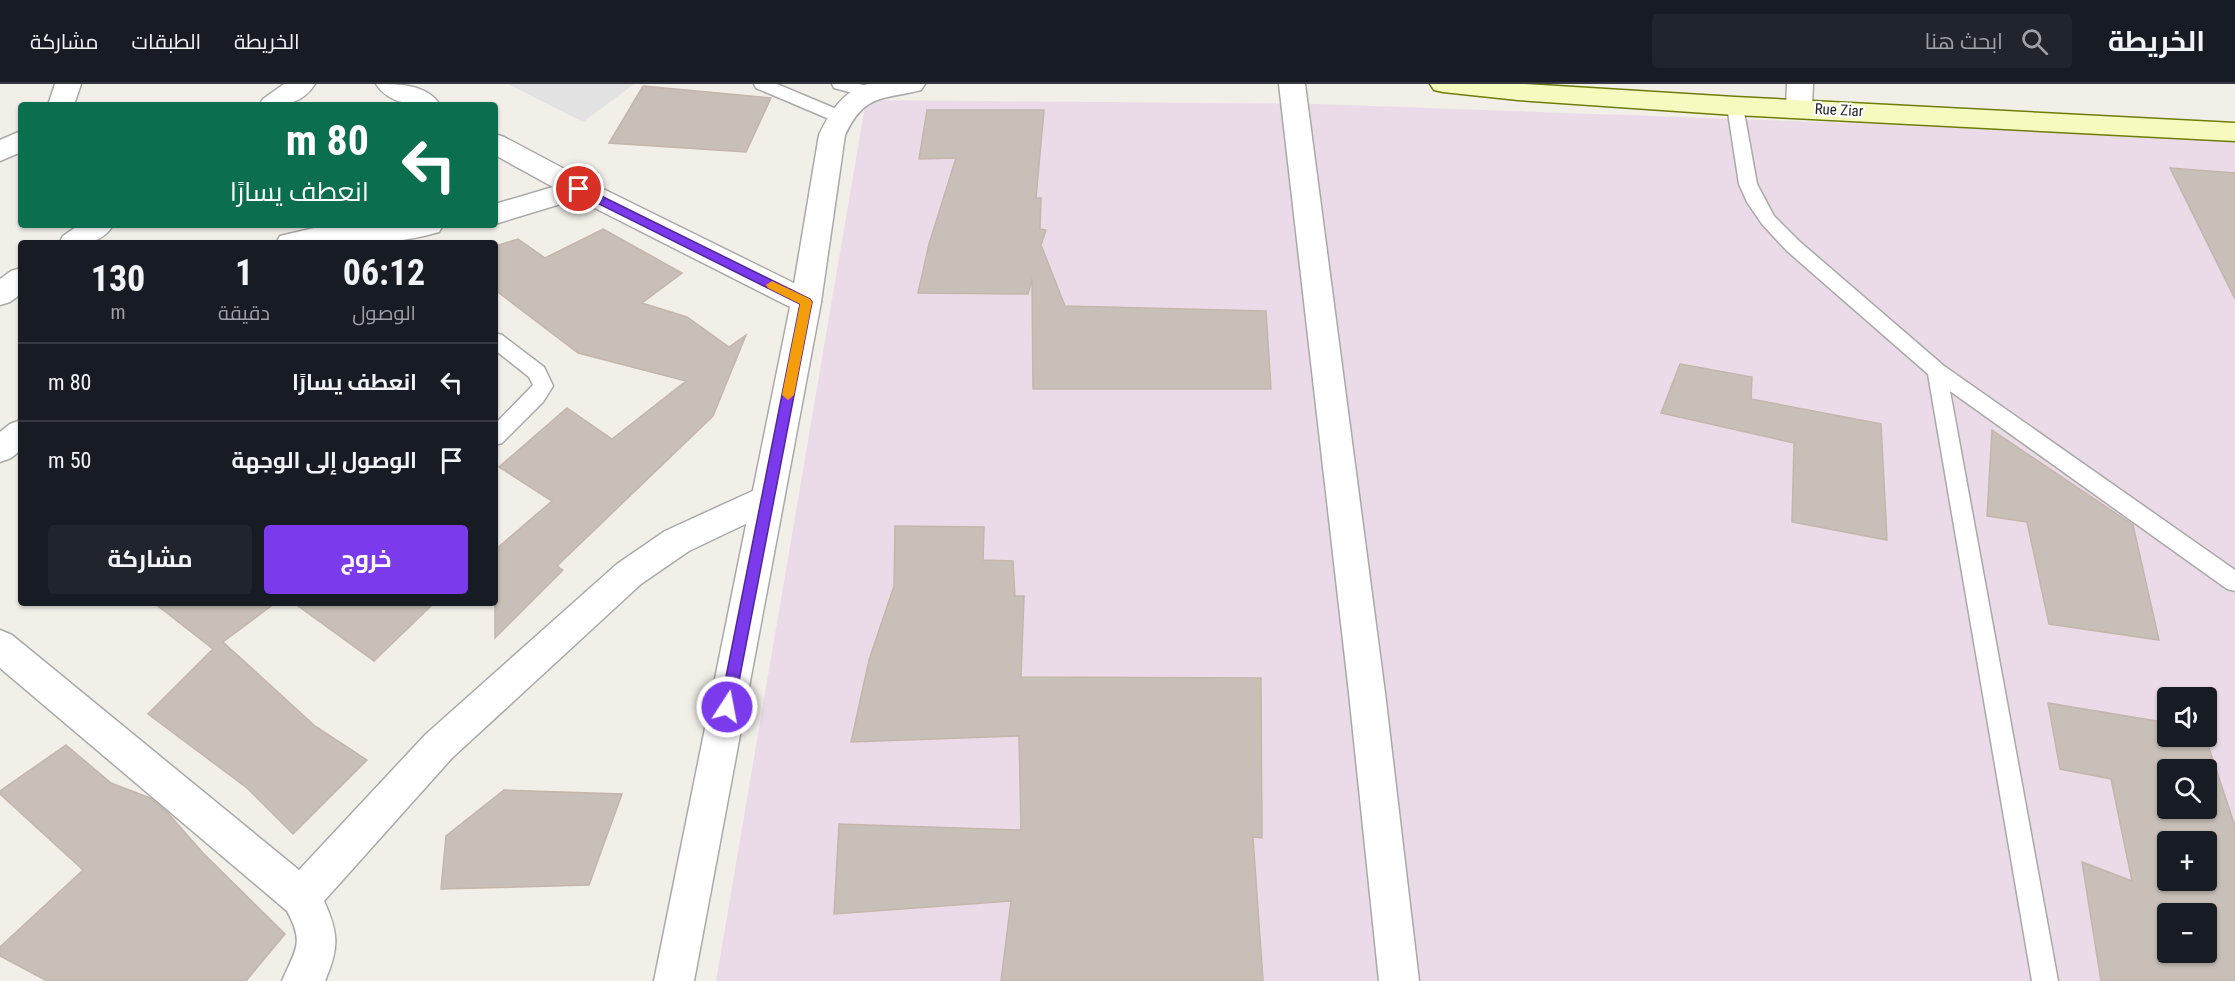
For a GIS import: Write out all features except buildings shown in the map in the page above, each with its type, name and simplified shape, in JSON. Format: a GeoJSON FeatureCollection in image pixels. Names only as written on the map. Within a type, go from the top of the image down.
{"type":"FeatureCollection","features":[{"type":"Feature","properties":{"kind":"main road","name":"Rue Ziar"},"geometry":{"type":"LineString","coordinates":[[1443,84],[1518,92],[1735,106],[1799,96],[2235,132]]}},
{"type":"Feature","properties":{"kind":"street"},"geometry":{"type":"LineString","coordinates":[[62,102],[68,84]]}},
{"type":"Feature","properties":{"kind":"street"},"geometry":{"type":"LineString","coordinates":[[276,102],[302,84]]}},
{"type":"Feature","properties":{"kind":"street"},"geometry":{"type":"LineString","coordinates":[[389,84],[422,102]]}},
{"type":"Feature","properties":{"kind":"street"},"geometry":{"type":"LineString","coordinates":[[674,981],[806,302],[832,135],[840,117],[850,104],[854,88],[912,84]]}},
{"type":"Feature","properties":{"kind":"street"},"geometry":{"type":"LineString","coordinates":[[1292,84],[1366,681],[1399,981]]}},
{"type":"Feature","properties":{"kind":"street"},"geometry":{"type":"LineString","coordinates":[[0,152],[18,142]]}},
{"type":"Feature","properties":{"kind":"street"},"geometry":{"type":"LineString","coordinates":[[498,145],[579,189],[806,302]]}},
{"type":"Feature","properties":{"kind":"street"},"geometry":{"type":"LineString","coordinates":[[498,213],[579,189]]}},
{"type":"Feature","properties":{"kind":"street"},"geometry":{"type":"LineString","coordinates":[[77,240],[95,228]]}},
{"type":"Feature","properties":{"kind":"street"},"geometry":{"type":"LineString","coordinates":[[304,240],[328,235],[370,238],[415,228]]}},
{"type":"Feature","properties":{"kind":"street"},"geometry":{"type":"LineString","coordinates":[[0,294],[18,281]]}},
{"type":"Feature","properties":{"kind":"street"},"geometry":{"type":"LineString","coordinates":[[0,449],[18,435]]}},
{"type":"Feature","properties":{"kind":"street"},"geometry":{"type":"LineString","coordinates":[[301,897],[439,746],[629,574],[677,542],[768,498]]}},
{"type":"Feature","properties":{"kind":"street"},"geometry":{"type":"LineString","coordinates":[[0,646],[301,897],[315,923],[317,940],[316,955],[302,981]]}},
{"type":"Feature","properties":{"kind":"lane"},"geometry":{"type":"LineString","coordinates":[[762,84],[840,117]]}},
{"type":"Feature","properties":{"kind":"lane"},"geometry":{"type":"LineString","coordinates":[[1735,106],[1748,184],[1768,220],[1793,246],[1937,371],[2235,582]]}},
{"type":"Feature","properties":{"kind":"lane"},"geometry":{"type":"LineString","coordinates":[[498,342],[537,372],[543,386],[540,392],[498,434]]}},
{"type":"Feature","properties":{"kind":"lane"},"geometry":{"type":"LineString","coordinates":[[1937,371],[2045,981]]}},
{"type":"Feature","properties":{"kind":"shaded area"},"geometry":{"type":"Polygon","coordinates":[[[508,84],[634,84],[583,122],[508,84]]]}},
{"type":"Feature","properties":{"kind":"shaded area"},"geometry":{"type":"Polygon","coordinates":[[[866,100],[1319,104],[2235,137],[2235,981],[716,981],[866,100]]]}},
{"type":"Feature","properties":{"kind":"slow traffic"},"geometry":{"type":"LineString","coordinates":[[772,285],[806,302],[788,395]]}},
{"type":"Feature","properties":{"kind":"route"},"geometry":{"type":"LineString","coordinates":[[579,189],[806,302],[727,707]]}}]}
